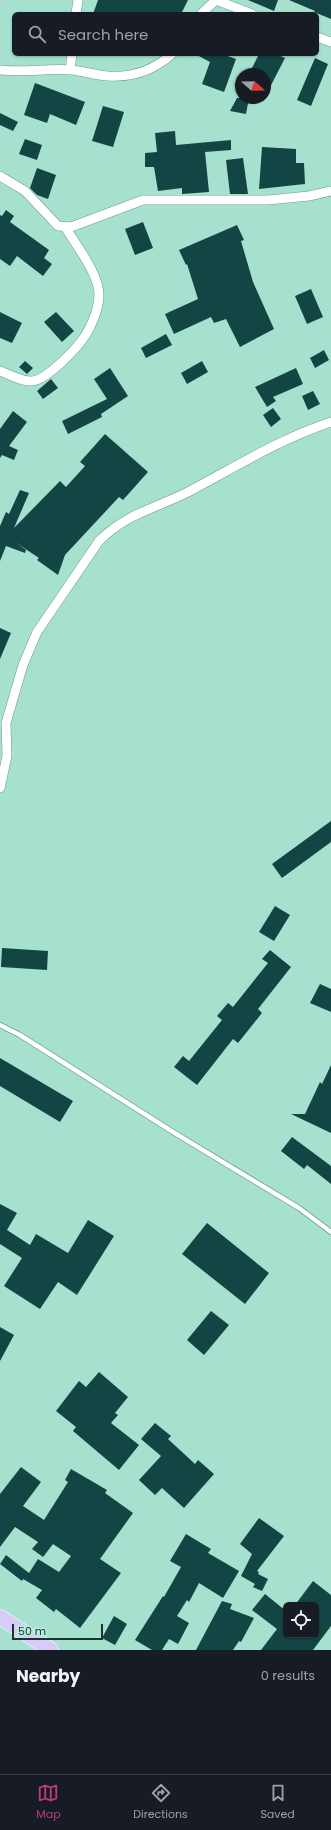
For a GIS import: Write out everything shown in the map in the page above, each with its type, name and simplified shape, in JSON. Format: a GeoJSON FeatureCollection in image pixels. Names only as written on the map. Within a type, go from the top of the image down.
{"type":"FeatureCollection","features":[{"type":"Feature","properties":{"kind":"main road"},"geometry":{"type":"LineString","coordinates":[[0,1617],[51,1650]]}},
{"type":"Feature","properties":{"kind":"street"},"geometry":{"type":"LineString","coordinates":[[76,12],[78,0]]}},
{"type":"Feature","properties":{"kind":"street"},"geometry":{"type":"LineString","coordinates":[[204,12],[216,0],[247,12]]}},
{"type":"Feature","properties":{"kind":"street"},"geometry":{"type":"LineString","coordinates":[[319,38],[331,42]]}},
{"type":"Feature","properties":{"kind":"street"},"geometry":{"type":"LineString","coordinates":[[70,70],[72,56]]}},
{"type":"Feature","properties":{"kind":"street"},"geometry":{"type":"LineString","coordinates":[[0,70],[15,72],[70,70],[108,76],[137,74],[160,65],[170,56]]}},
{"type":"Feature","properties":{"kind":"street"},"geometry":{"type":"LineString","coordinates":[[0,176],[25,191],[58,226],[65,227],[71,227],[143,200],[268,200],[310,196],[331,191]]}},
{"type":"Feature","properties":{"kind":"street"},"geometry":{"type":"LineString","coordinates":[[0,371],[20,379],[32,381],[44,376],[57,366],[85,336],[96,311],[99,295],[95,276],[65,227]]}},
{"type":"Feature","properties":{"kind":"street"},"geometry":{"type":"LineString","coordinates":[[0,788],[7,756],[3,722],[23,665],[37,632],[96,546],[111,529],[134,515],[182,495],[282,441],[331,422]]}},
{"type":"Feature","properties":{"kind":"lane"},"geometry":{"type":"LineString","coordinates":[[0,1025],[20,1035],[172,1132],[299,1208],[331,1232]]}},
{"type":"Feature","properties":{"kind":"building"},"geometry":{"type":"Polygon","coordinates":[[[98,0],[188,0],[182,12],[94,12],[98,0]]]}},
{"type":"Feature","properties":{"kind":"building"},"geometry":{"type":"Polygon","coordinates":[[[248,0],[278,0],[274,11],[248,0]]]}},
{"type":"Feature","properties":{"kind":"building"},"geometry":{"type":"Polygon","coordinates":[[[289,0],[331,0],[331,19],[319,14],[319,12],[314,12],[315,11],[289,0]]]}},
{"type":"Feature","properties":{"kind":"building"},"geometry":{"type":"Polygon","coordinates":[[[199,56],[228,56],[236,59],[224,92],[202,84],[210,62],[199,56]]]}},
{"type":"Feature","properties":{"kind":"building"},"geometry":{"type":"Polygon","coordinates":[[[258,56],[280,56],[285,58],[271,85],[271,68],[252,68],[258,56]]]}},
{"type":"Feature","properties":{"kind":"building"},"geometry":{"type":"Polygon","coordinates":[[[315,58],[328,64],[311,106],[297,100],[315,58]]]}},
{"type":"Feature","properties":{"kind":"building"},"geometry":{"type":"Polygon","coordinates":[[[35,83],[85,102],[76,125],[50,114],[47,123],[24,115],[35,83]]]}},
{"type":"Feature","properties":{"kind":"building"},"geometry":{"type":"Polygon","coordinates":[[[235,102],[235,104],[248,104],[246,114],[230,111],[235,102]]]}},
{"type":"Feature","properties":{"kind":"building"},"geometry":{"type":"Polygon","coordinates":[[[103,106],[124,112],[113,147],[92,141],[103,106]]]}},
{"type":"Feature","properties":{"kind":"building"},"geometry":{"type":"Polygon","coordinates":[[[0,113],[18,122],[13,131],[0,125],[0,113]]]}},
{"type":"Feature","properties":{"kind":"building"},"geometry":{"type":"Polygon","coordinates":[[[175,131],[176,145],[231,140],[231,150],[205,152],[209,192],[182,194],[182,188],[158,191],[154,167],[145,167],[145,153],[157,152],[155,133],[175,131]]]}},
{"type":"Feature","properties":{"kind":"building"},"geometry":{"type":"Polygon","coordinates":[[[25,139],[42,145],[37,160],[19,154],[25,139]]]}},
{"type":"Feature","properties":{"kind":"building"},"geometry":{"type":"Polygon","coordinates":[[[262,147],[296,149],[296,163],[304,163],[305,184],[259,189],[262,147]]]}},
{"type":"Feature","properties":{"kind":"building"},"geometry":{"type":"Polygon","coordinates":[[[243,158],[248,194],[230,194],[226,160],[243,158]]]}},
{"type":"Feature","properties":{"kind":"building"},"geometry":{"type":"Polygon","coordinates":[[[37,168],[56,175],[48,199],[37,195],[30,188],[37,168]]]}},
{"type":"Feature","properties":{"kind":"building"},"geometry":{"type":"Polygon","coordinates":[[[6,210],[14,216],[10,222],[49,250],[44,258],[52,264],[43,276],[17,256],[10,266],[0,259],[0,215],[2,216],[6,210]]]}},
{"type":"Feature","properties":{"kind":"building"},"geometry":{"type":"Polygon","coordinates":[[[143,222],[153,248],[135,255],[125,229],[143,222]]]}},
{"type":"Feature","properties":{"kind":"building"},"geometry":{"type":"Polygon","coordinates":[[[237,225],[244,240],[241,241],[253,282],[274,329],[240,347],[226,319],[214,323],[211,317],[174,334],[165,314],[198,299],[187,264],[186,265],[179,250],[237,225]]]}},
{"type":"Feature","properties":{"kind":"building"},"geometry":{"type":"Polygon","coordinates":[[[311,289],[323,317],[307,324],[295,296],[311,289]]]}},
{"type":"Feature","properties":{"kind":"building"},"geometry":{"type":"Polygon","coordinates":[[[0,312],[22,323],[12,343],[0,338],[0,312]]]}},
{"type":"Feature","properties":{"kind":"building"},"geometry":{"type":"Polygon","coordinates":[[[56,312],[74,331],[62,342],[44,322],[56,312]]]}},
{"type":"Feature","properties":{"kind":"building"},"geometry":{"type":"Polygon","coordinates":[[[166,334],[172,345],[146,358],[141,348],[166,334]]]}},
{"type":"Feature","properties":{"kind":"building"},"geometry":{"type":"Polygon","coordinates":[[[324,350],[329,360],[315,368],[310,358],[324,350]]]}},
{"type":"Feature","properties":{"kind":"building"},"geometry":{"type":"Polygon","coordinates":[[[25,361],[33,368],[27,374],[19,367],[25,361]]]}},
{"type":"Feature","properties":{"kind":"building"},"geometry":{"type":"Polygon","coordinates":[[[202,361],[208,372],[187,384],[181,373],[202,361]]]}},
{"type":"Feature","properties":{"kind":"building"},"geometry":{"type":"Polygon","coordinates":[[[110,368],[128,396],[101,414],[102,417],[68,434],[62,421],[107,399],[94,379],[110,368]]]}},
{"type":"Feature","properties":{"kind":"building"},"geometry":{"type":"Polygon","coordinates":[[[296,368],[303,384],[273,397],[276,401],[267,407],[255,387],[296,368]]]}},
{"type":"Feature","properties":{"kind":"building"},"geometry":{"type":"Polygon","coordinates":[[[51,379],[58,388],[43,399],[37,391],[51,379]]]}},
{"type":"Feature","properties":{"kind":"building"},"geometry":{"type":"Polygon","coordinates":[[[313,391],[320,404],[308,410],[302,396],[313,391]]]}},
{"type":"Feature","properties":{"kind":"building"},"geometry":{"type":"Polygon","coordinates":[[[273,408],[281,419],[271,427],[263,415],[273,408]]]}},
{"type":"Feature","properties":{"kind":"building"},"geometry":{"type":"Polygon","coordinates":[[[13,411],[27,422],[9,446],[18,450],[14,460],[2,455],[0,458],[0,429],[13,411]]]}},
{"type":"Feature","properties":{"kind":"building"},"geometry":{"type":"Polygon","coordinates":[[[105,434],[148,472],[123,500],[119,497],[65,555],[58,575],[37,560],[39,558],[15,542],[26,550],[25,553],[6,546],[0,561],[0,526],[6,512],[9,514],[20,490],[29,493],[14,528],[60,481],[66,487],[85,466],[80,462],[105,434]]]}},
{"type":"Feature","properties":{"kind":"building"},"geometry":{"type":"Polygon","coordinates":[[[0,628],[11,633],[0,659],[0,628]]]}},
{"type":"Feature","properties":{"kind":"building"},"geometry":{"type":"Polygon","coordinates":[[[331,821],[331,842],[282,878],[272,864],[331,821]]]}},
{"type":"Feature","properties":{"kind":"building"},"geometry":{"type":"Polygon","coordinates":[[[275,906],[290,915],[274,941],[259,932],[275,906]]]}},
{"type":"Feature","properties":{"kind":"building"},"geometry":{"type":"Polygon","coordinates":[[[2,948],[48,951],[47,970],[1,967],[2,948]]]}},
{"type":"Feature","properties":{"kind":"building"},"geometry":{"type":"Polygon","coordinates":[[[270,950],[291,967],[258,1009],[262,1013],[238,1043],[233,1039],[197,1085],[174,1067],[183,1056],[189,1061],[222,1020],[217,1016],[228,1003],[233,1007],[268,963],[262,959],[270,950]]]}},
{"type":"Feature","properties":{"kind":"building"},"geometry":{"type":"Polygon","coordinates":[[[320,984],[331,989],[331,1012],[310,1003],[320,984]]]}},
{"type":"Feature","properties":{"kind":"building"},"geometry":{"type":"Polygon","coordinates":[[[0,1058],[73,1101],[60,1122],[0,1086],[0,1058]]]}},
{"type":"Feature","properties":{"kind":"building"},"geometry":{"type":"Polygon","coordinates":[[[331,1065],[331,1133],[291,1114],[305,1114],[320,1082],[322,1084],[331,1065]]]}},
{"type":"Feature","properties":{"kind":"building"},"geometry":{"type":"Polygon","coordinates":[[[292,1137],[331,1166],[331,1184],[307,1165],[304,1169],[281,1151],[292,1137]]]}},
{"type":"Feature","properties":{"kind":"building"},"geometry":{"type":"Polygon","coordinates":[[[0,1204],[17,1213],[7,1230],[30,1245],[36,1234],[68,1253],[88,1220],[114,1236],[77,1295],[58,1282],[40,1309],[4,1286],[22,1258],[0,1244],[0,1204]]]}},
{"type":"Feature","properties":{"kind":"building"},"geometry":{"type":"Polygon","coordinates":[[[207,1223],[269,1273],[245,1304],[182,1254],[207,1223]]]}},
{"type":"Feature","properties":{"kind":"building"},"geometry":{"type":"Polygon","coordinates":[[[211,1311],[229,1325],[204,1355],[187,1340],[211,1311]]]}},
{"type":"Feature","properties":{"kind":"building"},"geometry":{"type":"Polygon","coordinates":[[[0,1327],[14,1335],[0,1361],[0,1327]]]}},
{"type":"Feature","properties":{"kind":"building"},"geometry":{"type":"Polygon","coordinates":[[[99,1372],[128,1397],[115,1413],[118,1415],[111,1423],[139,1445],[119,1470],[73,1431],[76,1427],[56,1411],[79,1381],[86,1387],[99,1372]]]}},
{"type":"Feature","properties":{"kind":"building"},"geometry":{"type":"Polygon","coordinates":[[[155,1423],[171,1436],[168,1439],[195,1464],[198,1460],[214,1474],[184,1508],[162,1488],[155,1495],[139,1480],[161,1456],[141,1439],[155,1423]]]}},
{"type":"Feature","properties":{"kind":"building"},"geometry":{"type":"Polygon","coordinates":[[[21,1467],[41,1482],[23,1506],[44,1520],[68,1482],[65,1480],[71,1469],[107,1490],[105,1493],[133,1513],[100,1559],[121,1573],[80,1628],[56,1609],[54,1612],[36,1598],[42,1590],[23,1579],[22,1581],[0,1564],[6,1555],[29,1573],[38,1559],[59,1572],[71,1556],[53,1544],[43,1557],[32,1549],[38,1542],[15,1527],[0,1547],[0,1494],[21,1467]]]}},
{"type":"Feature","properties":{"kind":"building"},"geometry":{"type":"Polygon","coordinates":[[[259,1518],[284,1536],[257,1571],[259,1572],[258,1574],[268,1579],[262,1591],[253,1587],[255,1584],[241,1576],[252,1554],[240,1544],[259,1518]]]}},
{"type":"Feature","properties":{"kind":"building"},"geometry":{"type":"Polygon","coordinates":[[[186,1534],[211,1549],[208,1553],[239,1571],[223,1598],[199,1583],[189,1602],[187,1600],[177,1616],[189,1623],[178,1644],[169,1639],[162,1650],[152,1650],[135,1640],[163,1596],[164,1597],[181,1567],[170,1561],[186,1534]]]}},
{"type":"Feature","properties":{"kind":"building"},"geometry":{"type":"Polygon","coordinates":[[[313,1581],[331,1595],[331,1626],[313,1650],[261,1650],[277,1629],[252,1610],[265,1594],[283,1609],[283,1638],[319,1638],[319,1602],[297,1602],[313,1581]]]}},
{"type":"Feature","properties":{"kind":"building"},"geometry":{"type":"Polygon","coordinates":[[[222,1601],[232,1604],[230,1609],[254,1618],[241,1642],[239,1641],[233,1650],[196,1650],[222,1601]]]}},
{"type":"Feature","properties":{"kind":"building"},"geometry":{"type":"Polygon","coordinates":[[[114,1616],[127,1624],[115,1645],[102,1638],[114,1616]]]}}]}
